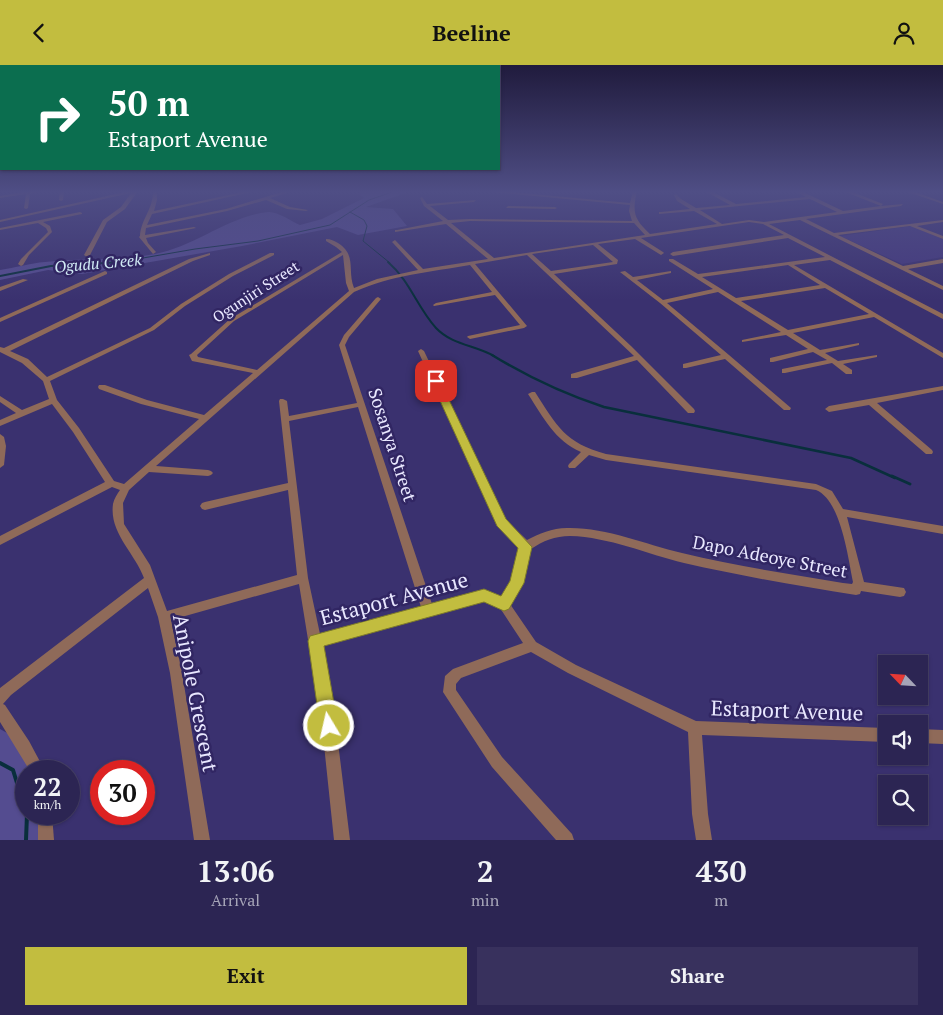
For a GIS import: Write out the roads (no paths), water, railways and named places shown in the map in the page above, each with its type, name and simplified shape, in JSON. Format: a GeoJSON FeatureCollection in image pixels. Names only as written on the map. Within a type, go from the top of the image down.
{"type":"FeatureCollection","features":[{"type":"Feature","properties":{"kind":"street"},"geometry":{"type":"LineString","coordinates":[[21,264],[28,251],[45,239],[50,232],[48,227]]}},
{"type":"Feature","properties":{"kind":"street"},"geometry":{"type":"LineString","coordinates":[[87,255],[102,227]]}},
{"type":"Feature","properties":{"kind":"street"},"geometry":{"type":"LineString","coordinates":[[143,227],[141,237],[153,252]]}},
{"type":"Feature","properties":{"kind":"street"},"geometry":{"type":"LineString","coordinates":[[397,231],[418,227]]}},
{"type":"Feature","properties":{"kind":"street"},"geometry":{"type":"LineString","coordinates":[[454,227],[492,259]]}},
{"type":"Feature","properties":{"kind":"street"},"geometry":{"type":"LineString","coordinates":[[640,227],[648,235]]}},
{"type":"Feature","properties":{"kind":"street"},"geometry":{"type":"LineString","coordinates":[[2,350],[25,361],[46,380],[53,401],[76,430],[111,483],[125,488],[352,291],[373,281],[492,259],[704,227]]}},
{"type":"Feature","properties":{"kind":"street"},"geometry":{"type":"LineString","coordinates":[[772,227],[943,317]]}},
{"type":"Feature","properties":{"kind":"street"},"geometry":{"type":"LineString","coordinates":[[819,227],[943,288]]}},
{"type":"Feature","properties":{"kind":"street"},"geometry":{"type":"LineString","coordinates":[[834,234],[892,227]]}},
{"type":"Feature","properties":{"kind":"street"},"geometry":{"type":"LineString","coordinates":[[916,227],[943,238]]}},
{"type":"Feature","properties":{"kind":"street"},"geometry":{"type":"LineString","coordinates":[[141,237],[194,228]]}},
{"type":"Feature","properties":{"kind":"street"},"geometry":{"type":"LineString","coordinates":[[672,257],[789,236]]}},
{"type":"Feature","properties":{"kind":"street"},"geometry":{"type":"LineString","coordinates":[[636,237],[661,253]]}},
{"type":"Feature","properties":{"kind":"street"},"geometry":{"type":"LineString","coordinates":[[328,240],[342,248],[345,252],[349,262],[347,282],[352,291]]}},
{"type":"Feature","properties":{"kind":"street"},"geometry":{"type":"LineString","coordinates":[[395,242],[420,272]]}},
{"type":"Feature","properties":{"kind":"street"},"geometry":{"type":"LineString","coordinates":[[551,273],[615,263],[616,261],[593,243]]}},
{"type":"Feature","properties":{"kind":"street","name":"Ogunjiri Street"},"geometry":{"type":"LineString","coordinates":[[258,372],[195,359],[193,355],[232,320],[345,252]]}},
{"type":"Feature","properties":{"kind":"street"},"geometry":{"type":"LineString","coordinates":[[2,350],[191,260],[208,254]]}},
{"type":"Feature","properties":{"kind":"street"},"geometry":{"type":"LineString","coordinates":[[46,380],[152,329],[183,305],[231,275],[272,254]]}},
{"type":"Feature","properties":{"kind":"street"},"geometry":{"type":"LineString","coordinates":[[528,254],[551,273],[639,357],[691,411]]}},
{"type":"Feature","properties":{"kind":"street"},"geometry":{"type":"LineString","coordinates":[[672,257],[717,290],[786,331],[849,372]]}},
{"type":"Feature","properties":{"kind":"street"},"geometry":{"type":"LineString","coordinates":[[698,277],[830,257]]}},
{"type":"Feature","properties":{"kind":"street"},"geometry":{"type":"LineString","coordinates":[[903,268],[943,261]]}},
{"type":"Feature","properties":{"kind":"street"},"geometry":{"type":"LineString","coordinates":[[470,337],[524,326],[471,263]]}},
{"type":"Feature","properties":{"kind":"street"},"geometry":{"type":"LineString","coordinates":[[789,264],[943,356]]}},
{"type":"Feature","properties":{"kind":"street"},"geometry":{"type":"LineString","coordinates":[[623,272],[662,302],[787,408]]}},
{"type":"Feature","properties":{"kind":"street"},"geometry":{"type":"LineString","coordinates":[[632,279],[669,272]]}},
{"type":"Feature","properties":{"kind":"street"},"geometry":{"type":"LineString","coordinates":[[0,320],[105,273]]}},
{"type":"Feature","properties":{"kind":"street"},"geometry":{"type":"LineString","coordinates":[[0,289],[25,280]]}},
{"type":"Feature","properties":{"kind":"street"},"geometry":{"type":"LineString","coordinates":[[736,300],[827,286]]}},
{"type":"Feature","properties":{"kind":"street"},"geometry":{"type":"LineString","coordinates":[[662,302],[717,290]]}},
{"type":"Feature","properties":{"kind":"street"},"geometry":{"type":"LineString","coordinates":[[436,305],[497,293]]}},
{"type":"Feature","properties":{"kind":"street","name":"Sosanya Street"},"geometry":{"type":"LineString","coordinates":[[378,299],[346,336],[342,345],[428,610]]}},
{"type":"Feature","properties":{"kind":"street"},"geometry":{"type":"LineString","coordinates":[[744,341],[786,331],[875,315]]}},
{"type":"Feature","properties":{"kind":"street"},"geometry":{"type":"LineString","coordinates":[[773,359],[858,344]]}},
{"type":"Feature","properties":{"kind":"street"},"geometry":{"type":"LineString","coordinates":[[421,351],[502,522],[526,547],[516,583],[504,604]]}},
{"type":"Feature","properties":{"kind":"street"},"geometry":{"type":"LineString","coordinates":[[686,366],[727,356]]}},
{"type":"Feature","properties":{"kind":"street"},"geometry":{"type":"LineString","coordinates":[[786,371],[875,356]]}},
{"type":"Feature","properties":{"kind":"street"},"geometry":{"type":"LineString","coordinates":[[574,375],[639,357]]}},
{"type":"Feature","properties":{"kind":"street"},"geometry":{"type":"LineString","coordinates":[[102,387],[144,402],[205,418]]}},
{"type":"Feature","properties":{"kind":"street"},"geometry":{"type":"LineString","coordinates":[[829,409],[941,390]]}},
{"type":"Feature","properties":{"kind":"street","name":"Dapo Adeoye Street"},"geometry":{"type":"LineString","coordinates":[[526,547],[548,534],[568,532],[597,535],[660,553],[711,564],[856,590],[859,583],[840,512],[832,497],[826,491],[816,487],[586,453],[571,446],[558,433],[532,394]]}},
{"type":"Feature","properties":{"kind":"street"},"geometry":{"type":"LineString","coordinates":[[0,397],[21,413]]}},
{"type":"Feature","properties":{"kind":"street"},"geometry":{"type":"LineString","coordinates":[[0,423],[53,401]]}},
{"type":"Feature","properties":{"kind":"street","name":"Estaport Avenue"},"geometry":{"type":"LineString","coordinates":[[283,401],[291,486],[303,578],[316,641],[484,595],[504,604],[532,646],[572,669],[694,728],[878,735]]}},
{"type":"Feature","properties":{"kind":"street"},"geometry":{"type":"LineString","coordinates":[[871,403],[929,452]]}},
{"type":"Feature","properties":{"kind":"street"},"geometry":{"type":"LineString","coordinates":[[285,419],[362,404]]}},
{"type":"Feature","properties":{"kind":"street"},"geometry":{"type":"LineString","coordinates":[[0,437],[2,446],[0,465]]}},
{"type":"Feature","properties":{"kind":"street"},"geometry":{"type":"LineString","coordinates":[[572,466],[586,453]]}},
{"type":"Feature","properties":{"kind":"street"},"geometry":{"type":"LineString","coordinates":[[148,469],[208,473]]}},
{"type":"Feature","properties":{"kind":"street"},"geometry":{"type":"LineString","coordinates":[[0,541],[111,483]]}},
{"type":"Feature","properties":{"kind":"street"},"geometry":{"type":"LineString","coordinates":[[205,506],[291,486]]}},
{"type":"Feature","properties":{"kind":"street","name":"Anipole Crescent"},"geometry":{"type":"LineString","coordinates":[[125,488],[118,503],[120,525],[146,568],[149,581],[164,617],[176,673],[202,840]]}},
{"type":"Feature","properties":{"kind":"street"},"geometry":{"type":"LineString","coordinates":[[840,512],[943,530]]}},
{"type":"Feature","properties":{"kind":"street"},"geometry":{"type":"LineString","coordinates":[[164,617],[303,578]]}},
{"type":"Feature","properties":{"kind":"street"},"geometry":{"type":"LineString","coordinates":[[0,699],[6,690],[149,581]]}},
{"type":"Feature","properties":{"kind":"street"},"geometry":{"type":"LineString","coordinates":[[858,586],[900,592]]}},
{"type":"Feature","properties":{"kind":"street"},"geometry":{"type":"LineString","coordinates":[[316,641],[329,726],[342,840]]}},
{"type":"Feature","properties":{"kind":"street"},"geometry":{"type":"LineString","coordinates":[[532,646],[457,673],[450,681],[449,691],[497,762],[566,840]]}},
{"type":"Feature","properties":{"kind":"street"},"geometry":{"type":"LineString","coordinates":[[0,710],[32,760]]}},
{"type":"Feature","properties":{"kind":"street"},"geometry":{"type":"LineString","coordinates":[[694,728],[700,814],[704,840]]}},
{"type":"Feature","properties":{"kind":"street"},"geometry":{"type":"LineString","coordinates":[[928,736],[943,737]]}},
{"type":"Feature","properties":{"kind":"street"},"geometry":{"type":"LineString","coordinates":[[45,825],[46,840]]}},
{"type":"Feature","properties":{"kind":"waterway","name":"Ogudu Creek"},"geometry":{"type":"LineString","coordinates":[[118,262],[195,249],[258,241],[320,227]]}},
{"type":"Feature","properties":{"kind":"waterway"},"geometry":{"type":"LineString","coordinates":[[367,227],[363,241],[390,263]]}},
{"type":"Feature","properties":{"kind":"waterway","name":"Ogudu Creek"},"geometry":{"type":"LineString","coordinates":[[0,276],[51,266],[118,262]]}},
{"type":"Feature","properties":{"kind":"waterway","name":"Ogudu Creek"},"geometry":{"type":"LineString","coordinates":[[114,263],[118,262]]}},
{"type":"Feature","properties":{"kind":"waterway","name":"Ogudu Creek"},"geometry":{"type":"LineString","coordinates":[[118,262],[123,262]]}},
{"type":"Feature","properties":{"kind":"waterway"},"geometry":{"type":"LineString","coordinates":[[388,262],[396,269],[429,320],[442,334],[493,355]]}},
{"type":"Feature","properties":{"kind":"waterway"},"geometry":{"type":"LineString","coordinates":[[493,355],[546,384],[604,407],[851,458],[895,478]]}},
{"type":"Feature","properties":{"kind":"waterway"},"geometry":{"type":"LineString","coordinates":[[892,476],[910,484]]}},
{"type":"Feature","properties":{"kind":"waterway"},"geometry":{"type":"LineString","coordinates":[[0,763],[13,770],[15,776]]}},
{"type":"Feature","properties":{"kind":"waterway"},"geometry":{"type":"LineString","coordinates":[[26,840],[27,825]]}}]}
